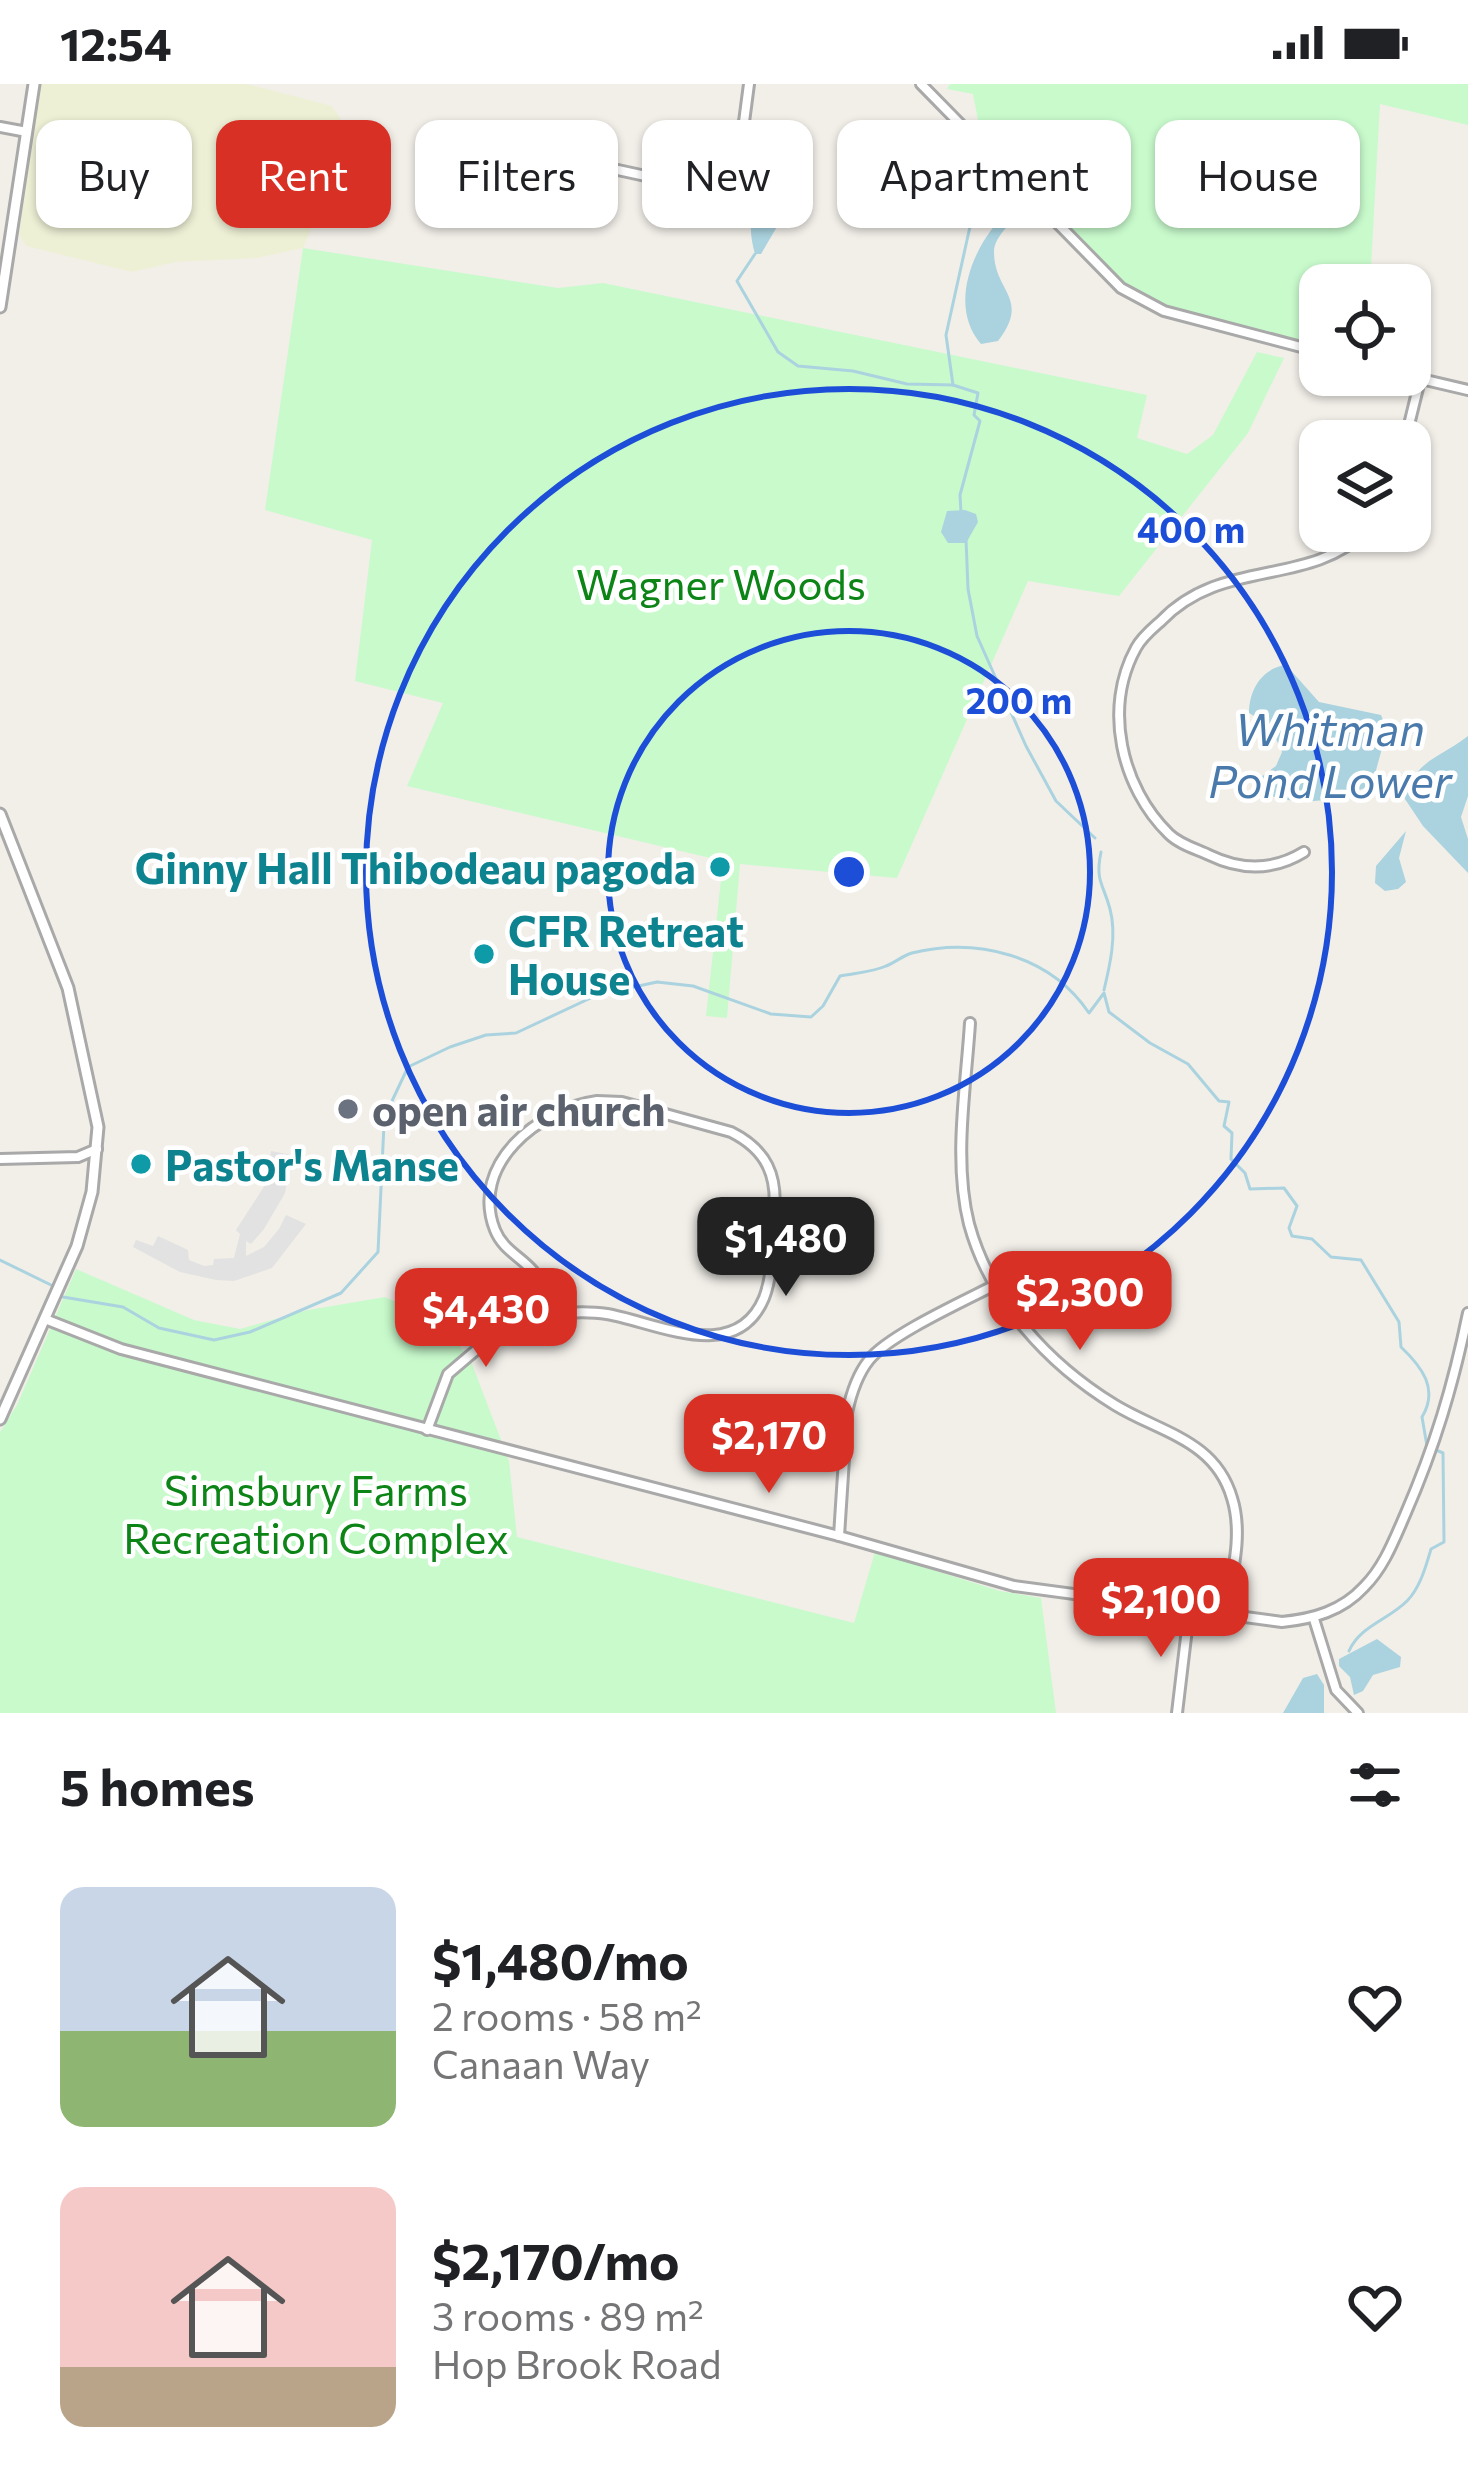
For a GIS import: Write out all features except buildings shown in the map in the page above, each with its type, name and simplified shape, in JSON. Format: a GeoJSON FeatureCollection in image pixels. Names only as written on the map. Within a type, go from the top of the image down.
{"type":"FeatureCollection","features":[{"type":"Feature","properties":{"kind":"street"},"geometry":{"type":"LineString","coordinates":[[0,307],[34,84]]}},
{"type":"Feature","properties":{"kind":"street"},"geometry":{"type":"LineString","coordinates":[[618,170],[664,180],[693,173],[723,150],[744,122],[749,84]]}},
{"type":"Feature","properties":{"kind":"street"},"geometry":{"type":"LineString","coordinates":[[922,84],[1121,288],[1164,311],[1299,346]]}},
{"type":"Feature","properties":{"kind":"street"},"geometry":{"type":"LineString","coordinates":[[0,127],[27,132]]}},
{"type":"Feature","properties":{"kind":"street"},"geometry":{"type":"LineString","coordinates":[[1431,382],[1468,390]]}},
{"type":"Feature","properties":{"kind":"street"},"geometry":{"type":"LineString","coordinates":[[1304,852],[1282,865],[1255,868],[1220,861],[1172,837],[1139,794],[1124,758],[1119,719],[1135,649],[1188,597],[1228,579],[1317,561],[1335,552]]}},
{"type":"Feature","properties":{"kind":"street"},"geometry":{"type":"LineString","coordinates":[[0,814],[6,842],[68,988],[94,1099],[97,1149],[77,1246],[0,1419]]}},
{"type":"Feature","properties":{"kind":"street"},"geometry":{"type":"LineString","coordinates":[[970,1022],[963,1169],[969,1223],[994,1285],[1030,1334],[1078,1380],[1119,1408],[1190,1442],[1214,1461],[1232,1496],[1238,1534],[1226,1616]]}},
{"type":"Feature","properties":{"kind":"street"},"geometry":{"type":"LineString","coordinates":[[427,1430],[448,1374],[475,1351],[551,1314],[605,1313],[712,1337],[741,1329],[765,1295],[772,1258],[776,1185],[759,1150],[731,1132],[610,1101],[560,1110],[525,1131],[498,1170],[491,1216],[502,1243],[535,1273],[551,1314]]}},
{"type":"Feature","properties":{"kind":"street"},"geometry":{"type":"LineString","coordinates":[[0,1159],[78,1157],[97,1149]]}},
{"type":"Feature","properties":{"kind":"street"},"geometry":{"type":"LineString","coordinates":[[78,1157],[95,1171]]}},
{"type":"Feature","properties":{"kind":"street"},"geometry":{"type":"LineString","coordinates":[[839,1536],[851,1393],[865,1364],[922,1324],[994,1285]]}},
{"type":"Feature","properties":{"kind":"street"},"geometry":{"type":"LineString","coordinates":[[45,1319],[121,1349],[1014,1586],[1282,1622],[1314,1619],[1364,1588],[1384,1561],[1434,1448],[1468,1312]]}},
{"type":"Feature","properties":{"kind":"street"},"geometry":{"type":"LineString","coordinates":[[1177,1713],[1189,1612]]}},
{"type":"Feature","properties":{"kind":"street"},"geometry":{"type":"LineString","coordinates":[[1314,1619],[1336,1690],[1358,1713]]}},
{"type":"Feature","properties":{"kind":"green space"},"geometry":{"type":"Polygon","coordinates":[[[40,84],[247,84],[332,106],[340,118],[216,120],[216,228],[312,228],[303,248],[257,258],[176,262],[132,272],[26,246],[19,234],[40,84]]]}},
{"type":"Feature","properties":{"kind":"green space"},"geometry":{"type":"Polygon","coordinates":[[[950,84],[1468,84],[1468,125],[1380,104],[1371,264],[1299,264],[1299,346],[1164,311],[1121,288],[1064,228],[1131,228],[1131,120],[978,120],[973,94],[947,89],[950,84]]]}},
{"type":"Feature","properties":{"kind":"green space","name":"Wagner Woods"},"geometry":{"type":"Polygon","coordinates":[[[303,248],[558,288],[603,283],[1147,395],[1137,438],[1187,454],[1213,435],[1257,352],[1284,358],[1248,433],[1119,596],[1028,581],[897,878],[740,864],[727,1018],[706,1016],[723,861],[407,786],[443,703],[355,681],[372,540],[265,510],[303,248]]]}},
{"type":"Feature","properties":{"kind":"green space","name":"Simsbury Farms Recreation Complex"},"geometry":{"type":"Polygon","coordinates":[[[76,1269],[194,1320],[240,1329],[308,1310],[385,1297],[445,1324],[472,1364],[509,1461],[517,1537],[854,1623],[875,1552],[1000,1591],[1041,1598],[1056,1713],[0,1713],[0,1432],[17,1405],[76,1269]]]}},
{"type":"Feature","properties":{"kind":"shaded area"},"geometry":{"type":"Polygon","coordinates":[[[271,1151],[292,1155],[285,1193],[264,1229],[251,1244],[246,1241],[246,1256],[264,1247],[286,1215],[306,1224],[272,1268],[234,1281],[216,1280],[180,1272],[133,1247],[136,1240],[153,1246],[158,1236],[188,1250],[189,1260],[204,1266],[213,1265],[214,1259],[234,1258],[240,1234],[236,1230],[267,1182],[271,1151]]]}},
{"type":"Feature","properties":{"kind":"water"},"geometry":{"type":"Polygon","coordinates":[[[751,228],[776,228],[761,254],[755,254],[751,228]]]}},
{"type":"Feature","properties":{"kind":"water"},"geometry":{"type":"Polygon","coordinates":[[[1006,228],[994,252],[1011,315],[998,341],[981,344],[971,329],[965,297],[973,263],[990,231],[1006,228]]]}},
{"type":"Feature","properties":{"kind":"water"},"geometry":{"type":"Polygon","coordinates":[[[947,511],[976,514],[978,522],[966,543],[948,543],[941,532],[947,511]]]}},
{"type":"Feature","properties":{"kind":"water","name":"Whitman Pond Lower"},"geometry":{"type":"Polygon","coordinates":[[[1286,665],[1319,702],[1381,715],[1387,730],[1372,785],[1316,801],[1260,792],[1254,782],[1276,766],[1282,752],[1270,726],[1249,713],[1250,704],[1264,675],[1286,665]]]}},
{"type":"Feature","properties":{"kind":"water"},"geometry":{"type":"Polygon","coordinates":[[[1468,736],[1468,796],[1461,817],[1468,839],[1468,873],[1423,826],[1403,796],[1423,766],[1468,736]]]}},
{"type":"Feature","properties":{"kind":"water"},"geometry":{"type":"Polygon","coordinates":[[[1406,831],[1399,858],[1406,882],[1385,891],[1375,883],[1376,866],[1406,831]]]}},
{"type":"Feature","properties":{"kind":"water"},"geometry":{"type":"Polygon","coordinates":[[[1377,1639],[1401,1657],[1400,1667],[1373,1675],[1363,1691],[1354,1695],[1339,1659],[1377,1639]]]}},
{"type":"Feature","properties":{"kind":"water"},"geometry":{"type":"Polygon","coordinates":[[[1317,1674],[1324,1685],[1324,1713],[1283,1713],[1303,1678],[1317,1674]]]}},
{"type":"Feature","properties":{"kind":"waterway"},"geometry":{"type":"LineString","coordinates":[[953,385],[946,335],[970,228]]}},
{"type":"Feature","properties":{"kind":"waterway"},"geometry":{"type":"LineString","coordinates":[[755,254],[737,281],[778,352],[798,366],[853,371],[907,384],[953,385],[978,393],[974,415],[980,421],[960,495],[961,512]]}},
{"type":"Feature","properties":{"kind":"waterway"},"geometry":{"type":"LineString","coordinates":[[966,539],[968,589],[977,636],[1056,801],[1095,838]]}},
{"type":"Feature","properties":{"kind":"waterway"},"geometry":{"type":"LineString","coordinates":[[1101,852],[1099,876],[1113,929],[1104,990]]}},
{"type":"Feature","properties":{"kind":"waterway"},"geometry":{"type":"LineString","coordinates":[[63,1297],[123,1307],[159,1328],[214,1340],[250,1332],[341,1293],[378,1252],[384,1124],[408,1067],[486,1035],[516,1033],[597,995],[657,982],[693,986],[771,1014],[811,1017],[840,976],[881,968],[912,953],[962,947],[1033,964],[1073,993],[1089,1013],[1104,993],[1109,1012],[1188,1064],[1219,1101],[1229,1102],[1224,1126],[1232,1133],[1231,1159],[1245,1173],[1250,1189],[1284,1188],[1297,1206],[1289,1228],[1292,1236],[1312,1239],[1331,1257],[1361,1260],[1399,1322],[1401,1347],[1416,1362],[1428,1388],[1422,1417],[1427,1446]]}},
{"type":"Feature","properties":{"kind":"waterway"},"geometry":{"type":"LineString","coordinates":[[0,1260],[51,1285]]}},
{"type":"Feature","properties":{"kind":"waterway"},"geometry":{"type":"LineString","coordinates":[[1349,1651],[1360,1635],[1407,1601],[1431,1549],[1444,1542],[1443,1453],[1436,1450]]}},
{"type":"Feature","properties":{"kind":"place","name":"Ginny Hall Thibodeau pagoda"},"geometry":{"type":"Point","coordinates":[720,867]}},
{"type":"Feature","properties":{"kind":"place","name":"CFR Retreat House"},"geometry":{"type":"Point","coordinates":[484,954]}},
{"type":"Feature","properties":{"kind":"place","name":"open air church"},"geometry":{"type":"Point","coordinates":[348,1109]}},
{"type":"Feature","properties":{"kind":"place","name":"Pastor's Manse"},"geometry":{"type":"Point","coordinates":[141,1164]}}]}
